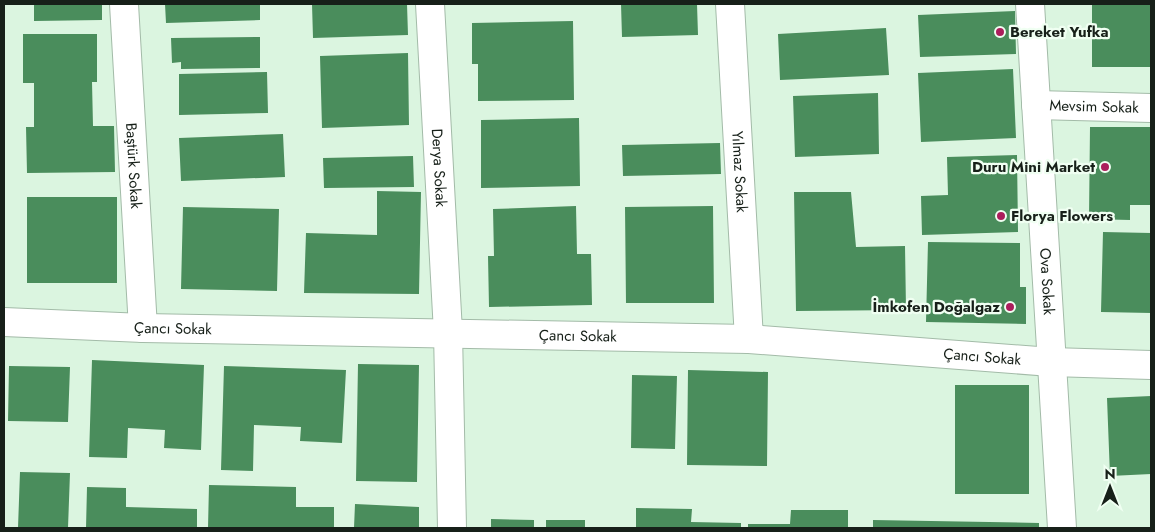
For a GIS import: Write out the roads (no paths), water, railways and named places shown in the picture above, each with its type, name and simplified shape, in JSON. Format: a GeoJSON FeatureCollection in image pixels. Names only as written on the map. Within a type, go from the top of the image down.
{"type":"FeatureCollection","features":[{"type":"Feature","properties":{"kind":"street","name":"Baştürk Sokak"},"geometry":{"type":"LineString","coordinates":[[124,4],[143,328]]}},
{"type":"Feature","properties":{"kind":"street","name":"Derya Sokak"},"geometry":{"type":"LineString","coordinates":[[430,4],[448,332],[452,528]]}},
{"type":"Feature","properties":{"kind":"street","name":"Yılmaz Sokak"},"geometry":{"type":"LineString","coordinates":[[730,4],[749,339]]}},
{"type":"Feature","properties":{"kind":"street","name":"Ova Sokak"},"geometry":{"type":"LineString","coordinates":[[1030,4],[1062,528]]}},
{"type":"Feature","properties":{"kind":"street","name":"Mevsim Sokak"},"geometry":{"type":"LineString","coordinates":[[1036,104],[1151,108]]}},
{"type":"Feature","properties":{"kind":"street","name":"Çancı Sokak"},"geometry":{"type":"LineString","coordinates":[[4,322],[143,328],[448,332],[749,339],[1051,362],[1151,365]]}},
{"type":"Feature","properties":{"kind":"place","name":"Bereket Yufka"},"geometry":{"type":"Point","coordinates":[1000,32]}},
{"type":"Feature","properties":{"kind":"place","name":"Duru Mini Market"},"geometry":{"type":"Point","coordinates":[1105,167]}},
{"type":"Feature","properties":{"kind":"place","name":"Florya Flowers"},"geometry":{"type":"Point","coordinates":[1001,216]}},
{"type":"Feature","properties":{"kind":"place","name":"İmkofen Doğalgaz"},"geometry":{"type":"Point","coordinates":[1010,307]}}]}
